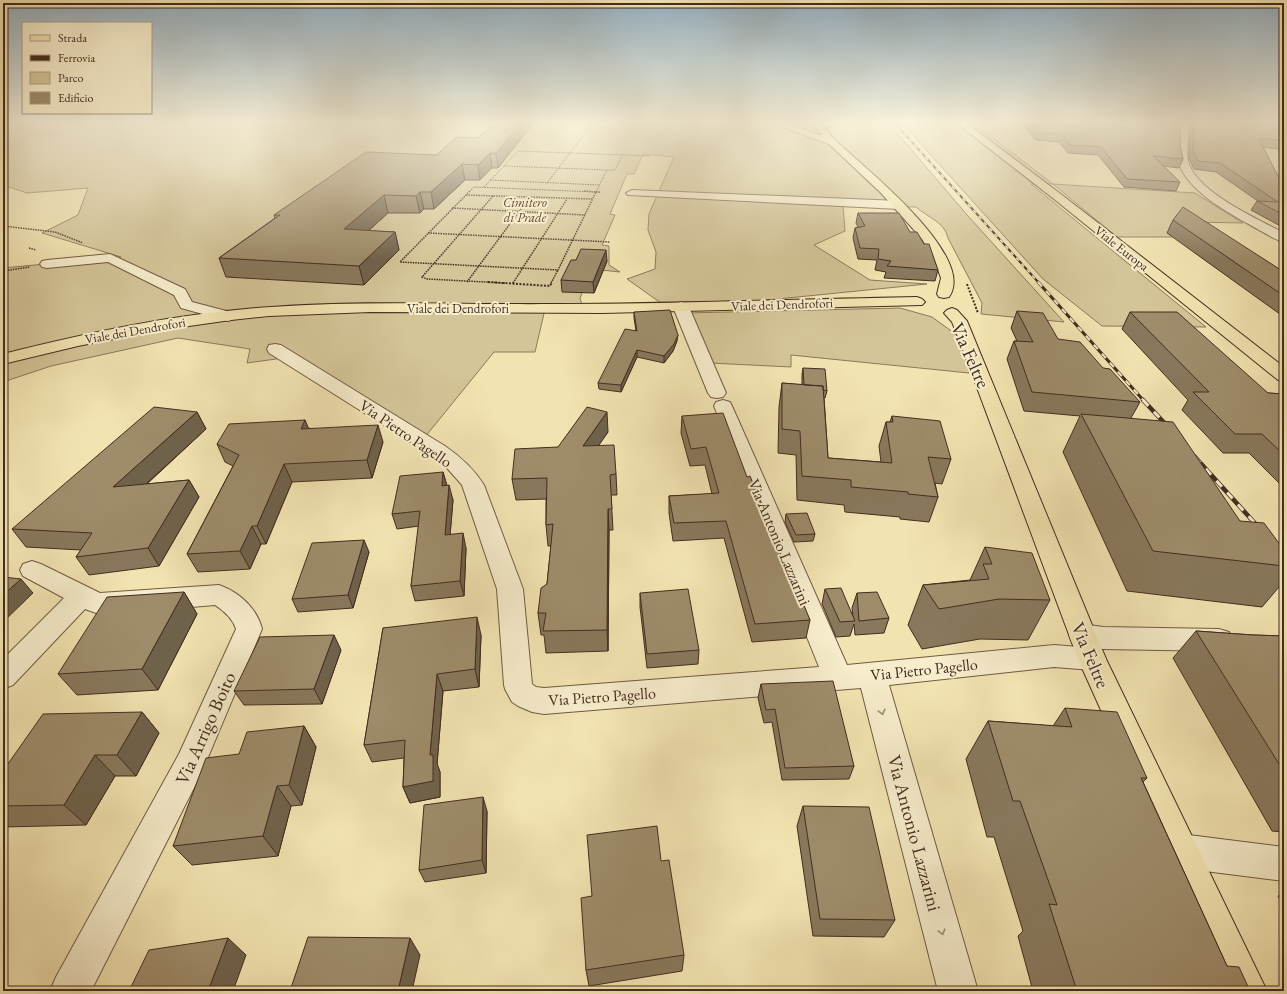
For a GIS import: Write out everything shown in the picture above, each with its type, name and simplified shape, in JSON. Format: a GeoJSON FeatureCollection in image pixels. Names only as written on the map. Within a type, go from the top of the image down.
{"type":"FeatureCollection","features":[{"type":"Feature","properties":{"kind":"main road"},"geometry":{"type":"LineString","coordinates":[[859,167],[899,205],[930,239],[949,280],[949,288],[940,302]]}},
{"type":"Feature","properties":{"kind":"main road","name":"Viale Europa"},"geometry":{"type":"LineString","coordinates":[[1019,167],[1284,376]]}},
{"type":"Feature","properties":{"kind":"main road","name":"Viale dei Dendrofori"},"geometry":{"type":"LineString","coordinates":[[3,359],[99,336],[228,316],[306,309],[558,309],[940,302]]}},
{"type":"Feature","properties":{"kind":"main road","name":"Via Feltre"},"geometry":{"type":"LineString","coordinates":[[940,302],[959,321],[1087,647],[1247,991]]}},
{"type":"Feature","properties":{"kind":"street"},"geometry":{"type":"LineString","coordinates":[[1186,167],[1190,176],[1202,189],[1223,204],[1284,238]]}},
{"type":"Feature","properties":{"kind":"street"},"geometry":{"type":"LineString","coordinates":[[632,193],[899,205]]}},
{"type":"Feature","properties":{"kind":"street"},"geometry":{"type":"LineString","coordinates":[[47,264],[110,258],[180,292],[186,305],[228,316]]}},
{"type":"Feature","properties":{"kind":"street","name":"Via Antonio Lazzarini"},"geometry":{"type":"LineString","coordinates":[[681,307],[838,678]]}},
{"type":"Feature","properties":{"kind":"street","name":"Via Pietro Pagello"},"geometry":{"type":"LineString","coordinates":[[275,349],[432,447],[455,463],[470,480],[510,589],[518,686],[520,692],[533,700],[544,701],[838,678],[1054,656],[1087,647],[1103,638],[1244,640]]}},
{"type":"Feature","properties":{"kind":"street","name":"Via Arrigo Boito"},"geometry":{"type":"LineString","coordinates":[[32,570],[96,603],[108,604],[219,595],[224,597],[246,618],[249,623],[249,629],[190,764],[70,991]]}},
{"type":"Feature","properties":{"kind":"street"},"geometry":{"type":"LineString","coordinates":[[3,676],[82,596]]}},
{"type":"Feature","properties":{"kind":"street","name":"Via Antonio Lazzarini"},"geometry":{"type":"LineString","coordinates":[[872,674],[958,991]]}},
{"type":"Feature","properties":{"kind":"street"},"geometry":{"type":"LineString","coordinates":[[1181,851],[1284,864]]}},
{"type":"Feature","properties":{"kind":"path"},"geometry":{"type":"LineString","coordinates":[[484,187],[503,167]]}},
{"type":"Feature","properties":{"kind":"path"},"geometry":{"type":"LineString","coordinates":[[542,167],[615,170],[616,167]]}},
{"type":"Feature","properties":{"kind":"path"},"geometry":{"type":"LineString","coordinates":[[547,183],[559,168]]}},
{"type":"Feature","properties":{"kind":"path"},"geometry":{"type":"LineString","coordinates":[[493,196],[422,277],[427,279],[467,282],[550,286],[574,240],[606,170]]}},
{"type":"Feature","properties":{"kind":"path"},"geometry":{"type":"LineString","coordinates":[[490,180],[599,185]]}},
{"type":"Feature","properties":{"kind":"path"},"geometry":{"type":"LineString","coordinates":[[558,270],[400,262],[474,187],[601,192]]}},
{"type":"Feature","properties":{"kind":"path"},"geometry":{"type":"LineString","coordinates":[[466,195],[592,200]]}},
{"type":"Feature","properties":{"kind":"path"},"geometry":{"type":"LineString","coordinates":[[467,282],[530,197]]}},
{"type":"Feature","properties":{"kind":"path"},"geometry":{"type":"LineString","coordinates":[[513,284],[567,199]]}},
{"type":"Feature","properties":{"kind":"path"},"geometry":{"type":"LineString","coordinates":[[452,208],[585,215]]}},
{"type":"Feature","properties":{"kind":"path"},"geometry":{"type":"LineString","coordinates":[[3,226],[55,232],[91,246],[110,258]]}},
{"type":"Feature","properties":{"kind":"path"},"geometry":{"type":"LineString","coordinates":[[428,233],[610,242]]}},
{"type":"Feature","properties":{"kind":"path"},"geometry":{"type":"LineString","coordinates":[[3,271],[47,264]]}},
{"type":"Feature","properties":{"kind":"green space","name":"Cimitero di Prade"},"geometry":{"type":"Polygon","coordinates":[[[3,167],[637,167],[634,174],[627,174],[610,214],[615,215],[602,245],[609,246],[609,265],[620,272],[592,269],[580,298],[582,305],[546,305],[535,352],[494,352],[425,437],[298,356],[247,363],[250,349],[178,338],[51,366],[3,382],[3,268],[121,257],[42,233],[78,215],[88,188],[27,193],[3,185],[3,167]]]}},
{"type":"Feature","properties":{"kind":"green space"},"geometry":{"type":"Polygon","coordinates":[[[669,167],[927,167],[968,216],[1064,322],[981,314],[982,303],[946,232],[935,220],[916,207],[843,206],[845,231],[814,245],[870,280],[927,284],[688,308],[668,308],[627,279],[655,269],[656,252],[648,230],[649,214],[669,167]]]}},
{"type":"Feature","properties":{"kind":"green space"},"geometry":{"type":"Polygon","coordinates":[[[942,167],[1031,167],[1053,184],[1031,184],[1206,327],[1102,326],[1043,279],[942,167]]]}},
{"type":"Feature","properties":{"kind":"green space"},"geometry":{"type":"Polygon","coordinates":[[[1053,184],[1195,193],[1243,223],[1188,222],[1209,237],[1117,237],[1053,184]]]}},
{"type":"Feature","properties":{"kind":"green space"},"geometry":{"type":"Polygon","coordinates":[[[900,308],[932,317],[961,338],[969,373],[791,355],[791,367],[710,363],[686,313],[900,308]]]}},
{"type":"Feature","properties":{"kind":"building"},"geometry":{"type":"Polygon","coordinates":[[[344,167],[458,167],[431,192],[420,192],[416,196],[384,195],[344,229],[395,232],[359,266],[219,258],[280,215],[274,215],[344,167]]]}},
{"type":"Feature","properties":{"kind":"building"},"geometry":{"type":"Polygon","coordinates":[[[1118,167],[1165,167],[1180,182],[1127,179],[1118,167]]]}},
{"type":"Feature","properties":{"kind":"building"},"geometry":{"type":"Polygon","coordinates":[[[1227,167],[1273,167],[1279,178],[1284,181],[1284,215],[1257,201],[1278,202],[1227,167]]]}},
{"type":"Feature","properties":{"kind":"building"},"geometry":{"type":"Polygon","coordinates":[[[1183,207],[1284,272],[1284,296],[1173,220],[1183,207]]]}},
{"type":"Feature","properties":{"kind":"building"},"geometry":{"type":"Polygon","coordinates":[[[858,213],[899,213],[910,232],[917,232],[924,244],[929,244],[938,270],[887,266],[891,261],[878,259],[879,249],[860,248],[855,228],[865,226],[858,213]]]}},
{"type":"Feature","properties":{"kind":"building"},"geometry":{"type":"Polygon","coordinates":[[[581,249],[606,250],[593,282],[561,280],[571,260],[576,260],[581,249]]]}},
{"type":"Feature","properties":{"kind":"building"},"geometry":{"type":"Polygon","coordinates":[[[670,310],[678,335],[674,344],[664,356],[637,350],[621,385],[598,383],[625,329],[637,331],[634,312],[670,310]]]}},
{"type":"Feature","properties":{"kind":"building"},"geometry":{"type":"Polygon","coordinates":[[[1017,311],[1043,313],[1058,339],[1080,342],[1103,368],[1110,369],[1140,402],[1032,392],[1014,341],[1033,342],[1017,311]]]}},
{"type":"Feature","properties":{"kind":"building"},"geometry":{"type":"Polygon","coordinates":[[[1130,312],[1177,312],[1268,393],[1284,394],[1284,455],[1262,434],[1235,434],[1193,392],[1209,392],[1130,312]]]}},
{"type":"Feature","properties":{"kind":"building"},"geometry":{"type":"Polygon","coordinates":[[[803,368],[825,369],[827,391],[823,390],[823,386],[804,385],[803,368]]]}},
{"type":"Feature","properties":{"kind":"building"},"geometry":{"type":"Polygon","coordinates":[[[782,383],[823,386],[828,458],[892,463],[886,422],[893,422],[892,416],[940,421],[951,459],[928,457],[938,497],[908,494],[908,492],[851,487],[851,480],[802,476],[800,431],[782,429],[782,383]]]}},
{"type":"Feature","properties":{"kind":"building"},"geometry":{"type":"Polygon","coordinates":[[[154,407],[197,412],[113,487],[189,480],[148,548],[76,557],[92,533],[12,529],[154,407]]]}},
{"type":"Feature","properties":{"kind":"building"},"geometry":{"type":"Polygon","coordinates":[[[587,407],[607,412],[583,446],[614,445],[616,474],[610,475],[612,509],[608,509],[607,630],[543,631],[546,613],[538,613],[541,588],[547,584],[553,524],[546,525],[547,478],[512,479],[515,449],[558,447],[587,407]]]}},
{"type":"Feature","properties":{"kind":"building"},"geometry":{"type":"Polygon","coordinates":[[[723,413],[747,477],[750,476],[771,526],[792,588],[797,588],[810,620],[755,624],[726,521],[674,523],[669,496],[719,493],[706,447],[691,449],[682,416],[723,413]]]}},
{"type":"Feature","properties":{"kind":"building"},"geometry":{"type":"Polygon","coordinates":[[[1081,414],[1173,422],[1240,521],[1264,523],[1284,550],[1284,566],[1153,551],[1081,414]]]}},
{"type":"Feature","properties":{"kind":"building"},"geometry":{"type":"Polygon","coordinates":[[[305,420],[301,429],[378,425],[367,460],[284,464],[257,526],[252,526],[240,551],[187,554],[239,455],[217,444],[229,424],[305,420]]]}},
{"type":"Feature","properties":{"kind":"building"},"geometry":{"type":"Polygon","coordinates":[[[443,472],[442,486],[449,485],[445,535],[463,533],[460,581],[411,586],[420,511],[392,514],[400,476],[443,472]]]}},
{"type":"Feature","properties":{"kind":"building"},"geometry":{"type":"Polygon","coordinates":[[[807,513],[815,534],[796,535],[786,514],[807,513]]]}},
{"type":"Feature","properties":{"kind":"building"},"geometry":{"type":"Polygon","coordinates":[[[364,540],[348,595],[292,599],[312,543],[364,540]]]}},
{"type":"Feature","properties":{"kind":"building"},"geometry":{"type":"Polygon","coordinates":[[[985,547],[1032,553],[1050,600],[999,599],[939,609],[923,585],[989,579],[983,564],[992,564],[985,547]]]}},
{"type":"Feature","properties":{"kind":"building"},"geometry":{"type":"Polygon","coordinates":[[[3,577],[21,579],[3,595],[3,577]]]}},
{"type":"Feature","properties":{"kind":"building"},"geometry":{"type":"Polygon","coordinates":[[[841,588],[855,621],[840,622],[825,589],[841,588]]]}},
{"type":"Feature","properties":{"kind":"building"},"geometry":{"type":"Polygon","coordinates":[[[688,589],[699,650],[647,654],[640,593],[688,589]]]}},
{"type":"Feature","properties":{"kind":"building"},"geometry":{"type":"Polygon","coordinates":[[[184,592],[142,669],[58,674],[107,597],[184,592]]]}},
{"type":"Feature","properties":{"kind":"building"},"geometry":{"type":"Polygon","coordinates":[[[877,592],[889,618],[859,621],[857,593],[877,592]]]}},
{"type":"Feature","properties":{"kind":"building"},"geometry":{"type":"Polygon","coordinates":[[[477,617],[475,669],[437,674],[430,755],[433,755],[433,781],[403,787],[405,740],[364,745],[383,628],[477,617]]]}},
{"type":"Feature","properties":{"kind":"building"},"geometry":{"type":"Polygon","coordinates":[[[1196,631],[1284,636],[1284,772],[1196,631]]]}},
{"type":"Feature","properties":{"kind":"building"},"geometry":{"type":"Polygon","coordinates":[[[334,635],[314,689],[234,691],[260,637],[334,635]]]}},
{"type":"Feature","properties":{"kind":"building"},"geometry":{"type":"Polygon","coordinates":[[[833,681],[854,766],[785,768],[775,709],[766,710],[761,684],[833,681]]]}},
{"type":"Feature","properties":{"kind":"building"},"geometry":{"type":"Polygon","coordinates":[[[1065,708],[1117,712],[1147,778],[1141,778],[1227,966],[1239,967],[1250,991],[1077,991],[1049,904],[1057,905],[1020,801],[1013,801],[988,721],[1072,727],[1065,708]]]}},
{"type":"Feature","properties":{"kind":"building"},"geometry":{"type":"Polygon","coordinates":[[[142,712],[117,755],[95,755],[64,805],[3,806],[3,771],[43,714],[142,712]]]}},
{"type":"Feature","properties":{"kind":"building"},"geometry":{"type":"Polygon","coordinates":[[[304,726],[289,785],[277,786],[263,836],[173,846],[206,758],[239,754],[247,732],[304,726]]]}},
{"type":"Feature","properties":{"kind":"building"},"geometry":{"type":"Polygon","coordinates":[[[483,797],[482,860],[419,870],[424,805],[483,797]]]}},
{"type":"Feature","properties":{"kind":"building"},"geometry":{"type":"Polygon","coordinates":[[[803,806],[869,807],[895,920],[820,919],[803,806]]]}},
{"type":"Feature","properties":{"kind":"building"},"geometry":{"type":"Polygon","coordinates":[[[657,826],[661,861],[669,860],[684,955],[586,970],[581,898],[592,896],[587,835],[657,826]]]}},
{"type":"Feature","properties":{"kind":"building"},"geometry":{"type":"Polygon","coordinates":[[[308,937],[410,938],[398,991],[290,991],[308,937]]]}},
{"type":"Feature","properties":{"kind":"building"},"geometry":{"type":"Polygon","coordinates":[[[228,938],[208,991],[129,991],[149,950],[228,938]]]}},
{"type":"Feature","properties":{"kind":"railway"},"geometry":{"type":"LineString","coordinates":[[935,167],[1039,283]]}},
{"type":"Feature","properties":{"kind":"railway"},"geometry":{"type":"LineString","coordinates":[[1038,282],[1144,401]]}},
{"type":"Feature","properties":{"kind":"railway"},"geometry":{"type":"LineString","coordinates":[[1143,400],[1170,429]]}},
{"type":"Feature","properties":{"kind":"railway"},"geometry":{"type":"LineString","coordinates":[[1195,457],[1261,530]]}}]}
